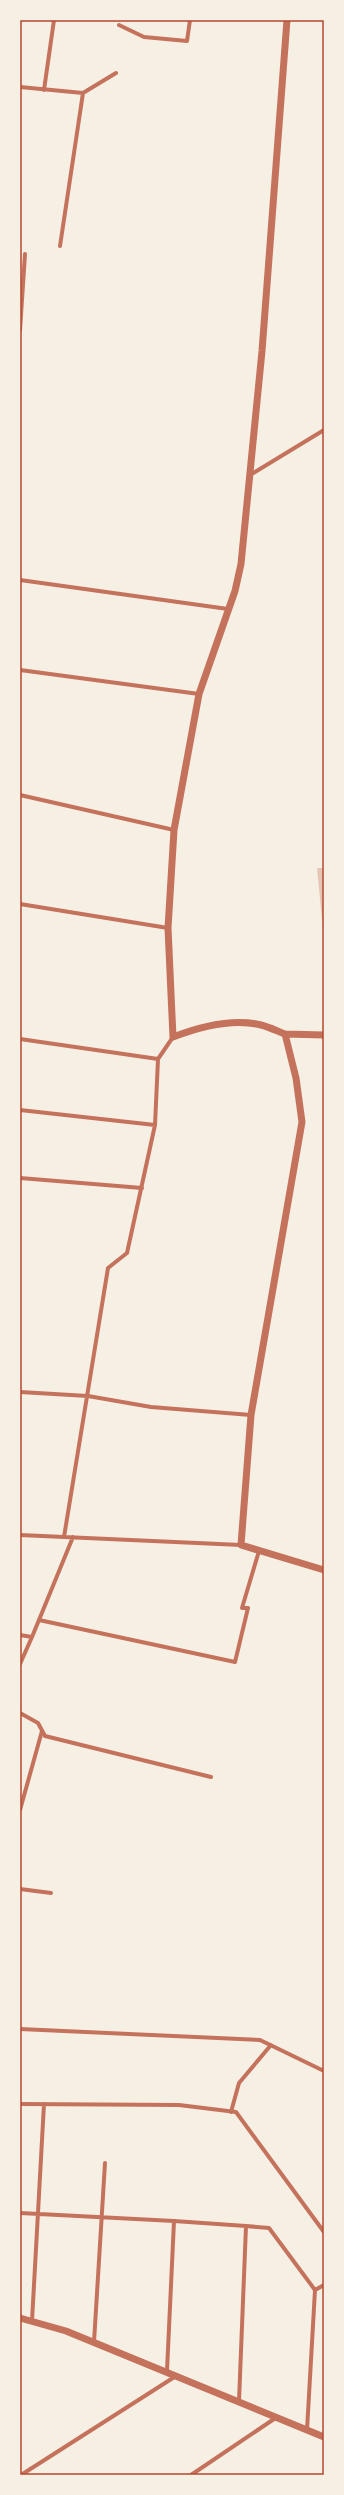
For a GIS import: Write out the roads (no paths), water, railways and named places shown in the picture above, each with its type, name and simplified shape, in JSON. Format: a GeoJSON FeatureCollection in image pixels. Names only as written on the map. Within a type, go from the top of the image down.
{"type":"FeatureCollection","features":[{"type":"Feature","properties":{"kind":"street"},"geometry":{"type":"LineString","coordinates":[[44,90],[54,20]]}},
{"type":"Feature","properties":{"kind":"street"},"geometry":{"type":"LineString","coordinates":[[119,25],[144,37],[187,41],[190,20]]}},
{"type":"Feature","properties":{"kind":"street"},"geometry":{"type":"LineString","coordinates":[[173,1037],[168,928],[174,830],[199,694],[228,609],[241,564],[250,475],[287,20]]}},
{"type":"Feature","properties":{"kind":"street"},"geometry":{"type":"LineString","coordinates":[[20,86],[44,90],[83,93],[116,73]]}},
{"type":"Feature","properties":{"kind":"street"},"geometry":{"type":"LineString","coordinates":[[60,246],[83,93]]}},
{"type":"Feature","properties":{"kind":"street"},"geometry":{"type":"LineString","coordinates":[[20,330],[25,254]]}},
{"type":"Feature","properties":{"kind":"street"},"geometry":{"type":"LineString","coordinates":[[250,475],[324,430]]}},
{"type":"Feature","properties":{"kind":"street"},"geometry":{"type":"LineString","coordinates":[[20,580],[228,609]]}},
{"type":"Feature","properties":{"kind":"street"},"geometry":{"type":"LineString","coordinates":[[20,670],[199,694]]}},
{"type":"Feature","properties":{"kind":"street"},"geometry":{"type":"LineString","coordinates":[[20,795],[174,830]]}},
{"type":"Feature","properties":{"kind":"street"},"geometry":{"type":"LineString","coordinates":[[20,904],[168,928]]}},
{"type":"Feature","properties":{"kind":"street"},"geometry":{"type":"LineString","coordinates":[[64,1537],[108,1268],[126,1253],[142,1188],[155,1125],[158,1059],[173,1037],[196,1028],[230,1024],[260,1025],[284,1034],[324,1035]]}},
{"type":"Feature","properties":{"kind":"street"},"geometry":{"type":"LineString","coordinates":[[241,1545],[251,1415],[302,1122],[296,1078],[284,1034]]}},
{"type":"Feature","properties":{"kind":"street"},"geometry":{"type":"LineString","coordinates":[[20,1038],[158,1059]]}},
{"type":"Feature","properties":{"kind":"street"},"geometry":{"type":"LineString","coordinates":[[20,1110],[155,1125]]}},
{"type":"Feature","properties":{"kind":"street"},"geometry":{"type":"LineString","coordinates":[[20,1178],[142,1188]]}},
{"type":"Feature","properties":{"kind":"street"},"geometry":{"type":"LineString","coordinates":[[20,1392],[88,1396],[151,1407],[251,1415]]}},
{"type":"Feature","properties":{"kind":"street"},"geometry":{"type":"LineString","coordinates":[[20,1535],[241,1545],[324,1570]]}},
{"type":"Feature","properties":{"kind":"street"},"geometry":{"type":"LineString","coordinates":[[20,1664],[74,1537]]}},
{"type":"Feature","properties":{"kind":"street"},"geometry":{"type":"LineString","coordinates":[[39,1620],[235,1662],[248,1608],[242,1608],[260,1551]]}},
{"type":"Feature","properties":{"kind":"street"},"geometry":{"type":"LineString","coordinates":[[20,1635],[32,1637]]}},
{"type":"Feature","properties":{"kind":"street"},"geometry":{"type":"LineString","coordinates":[[20,1713],[38,1723],[45,1736],[211,1777]]}},
{"type":"Feature","properties":{"kind":"street"},"geometry":{"type":"LineString","coordinates":[[20,1810],[42,1731]]}},
{"type":"Feature","properties":{"kind":"street"},"geometry":{"type":"LineString","coordinates":[[20,1889],[51,1893]]}},
{"type":"Feature","properties":{"kind":"street"},"geometry":{"type":"LineString","coordinates":[[20,2029],[200,2036],[260,2040],[324,2070]]}},
{"type":"Feature","properties":{"kind":"street"},"geometry":{"type":"LineString","coordinates":[[231,2112],[239,2083],[271,2045]]}},
{"type":"Feature","properties":{"kind":"street"},"geometry":{"type":"LineString","coordinates":[[20,2104],[179,2105],[236,2112],[324,2232]]}},
{"type":"Feature","properties":{"kind":"street"},"geometry":{"type":"LineString","coordinates":[[32,2321],[44,2104]]}},
{"type":"Feature","properties":{"kind":"street"},"geometry":{"type":"LineString","coordinates":[[94,2342],[105,2163]]}},
{"type":"Feature","properties":{"kind":"street"},"geometry":{"type":"LineString","coordinates":[[20,2213],[102,2216],[269,2228],[315,2290],[307,2430]]}},
{"type":"Feature","properties":{"kind":"street"},"geometry":{"type":"LineString","coordinates":[[167,2371],[174,2221]]}},
{"type":"Feature","properties":{"kind":"street"},"geometry":{"type":"LineString","coordinates":[[239,2401],[246,2226]]}},
{"type":"Feature","properties":{"kind":"street"},"geometry":{"type":"LineString","coordinates":[[315,2290],[324,2285]]}},
{"type":"Feature","properties":{"kind":"street"},"geometry":{"type":"LineString","coordinates":[[20,2318],[66,2331],[177,2375],[324,2437]]}},
{"type":"Feature","properties":{"kind":"street"},"geometry":{"type":"LineString","coordinates":[[21,2475],[177,2375]]}},
{"type":"Feature","properties":{"kind":"street"},"geometry":{"type":"LineString","coordinates":[[191,2475],[277,2417]]}}]}
